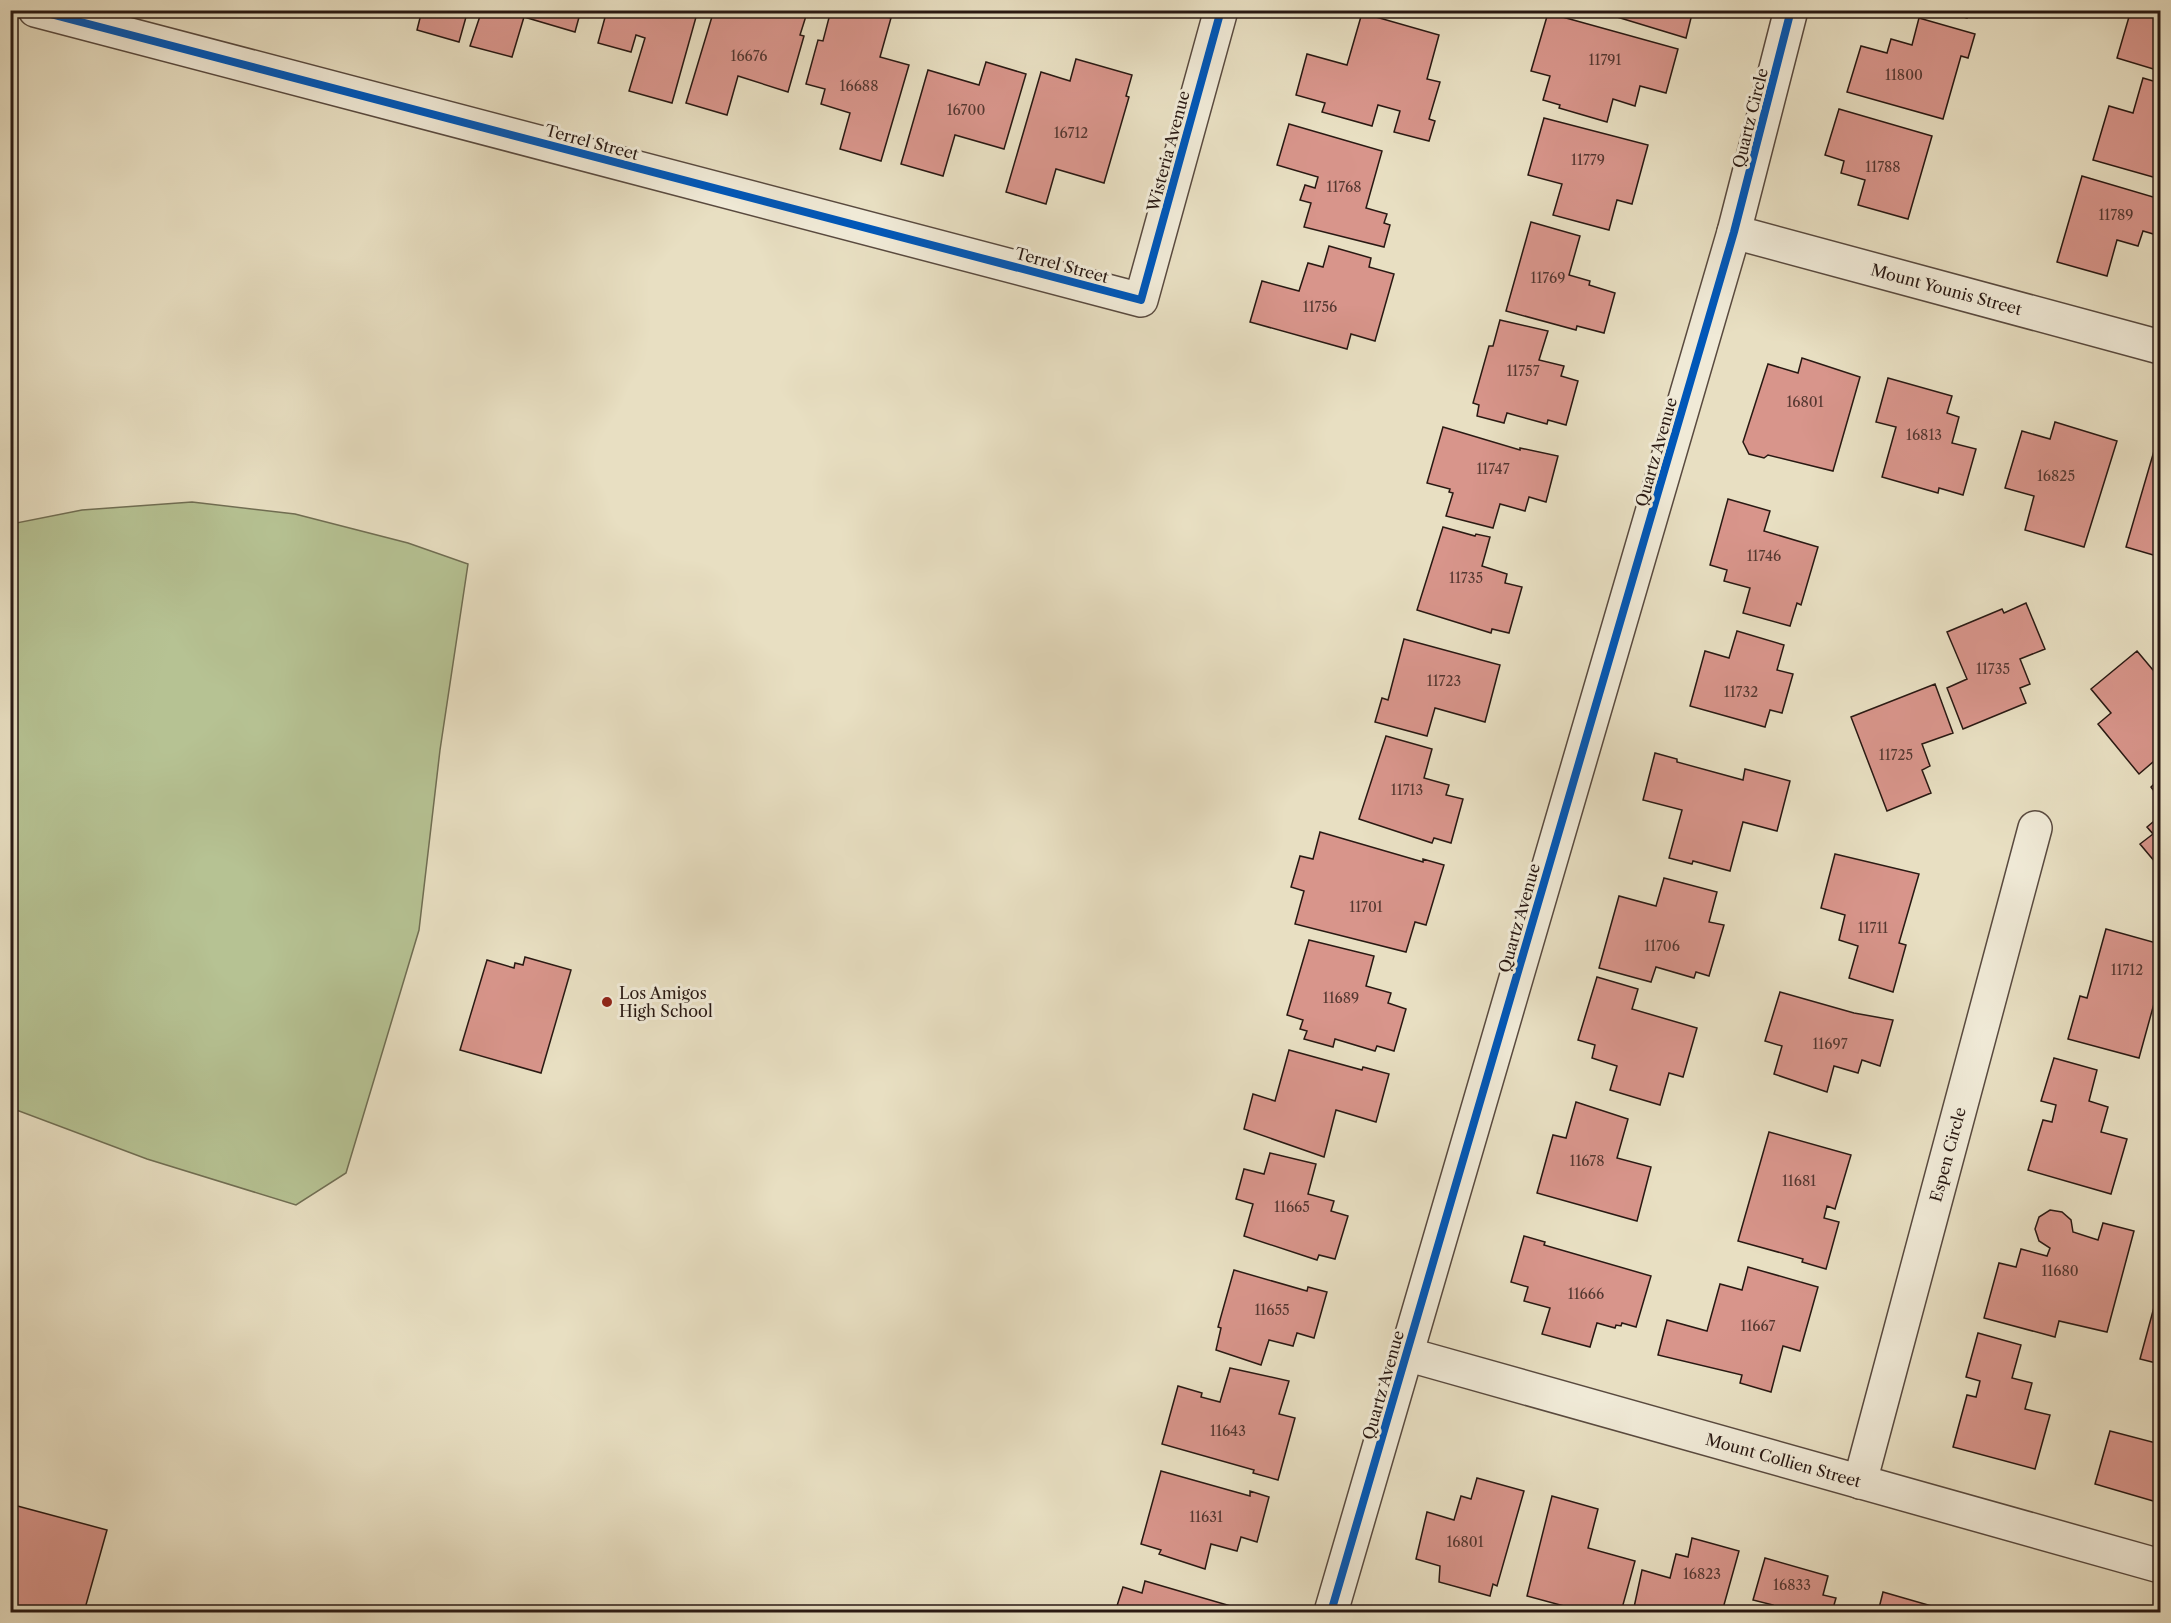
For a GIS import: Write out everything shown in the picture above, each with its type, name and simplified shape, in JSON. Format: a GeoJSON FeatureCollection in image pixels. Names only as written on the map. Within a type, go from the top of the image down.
{"type":"FeatureCollection","features":[{"type":"Feature","properties":{"kind":"street","name":"Terrel Street"},"geometry":{"type":"LineString","coordinates":[[35,10],[1141,300]]}},
{"type":"Feature","properties":{"kind":"street","name":"Wisteria Avenue"},"geometry":{"type":"LineString","coordinates":[[1141,300],[1221,10]]}},
{"type":"Feature","properties":{"kind":"street","name":"Quartz Circle"},"geometry":{"type":"LineString","coordinates":[[1734,232],[1791,10]]}},
{"type":"Feature","properties":{"kind":"street","name":"Mount Younis Street"},"geometry":{"type":"LineString","coordinates":[[1734,232],[2160,347]]}},
{"type":"Feature","properties":{"kind":"street","name":"Quartz Avenue"},"geometry":{"type":"LineString","coordinates":[[1331,1612],[1734,232]]}},
{"type":"Feature","properties":{"kind":"street","name":"Espen Circle"},"geometry":{"type":"LineString","coordinates":[[1860,1482],[2035,828]]}},
{"type":"Feature","properties":{"kind":"street","name":"Mount Collien Street"},"geometry":{"type":"LineString","coordinates":[[1406,1354],[2160,1566]]}},
{"type":"Feature","properties":{"kind":"green space"},"geometry":{"type":"Polygon","coordinates":[[[192,502],[295,514],[408,543],[468,564],[440,750],[419,930],[346,1173],[296,1205],[147,1159],[11,1108],[11,524],[82,510],[192,502]]]}},
{"type":"Feature","properties":{"kind":"building"},"geometry":{"type":"Polygon","coordinates":[[[422,10],[468,10],[459,42],[417,30],[422,10]]]}},
{"type":"Feature","properties":{"kind":"building"},"geometry":{"type":"Polygon","coordinates":[[[482,10],[581,10],[575,32],[524,17],[512,57],[470,46],[482,10]]]}},
{"type":"Feature","properties":{"kind":"building"},"geometry":{"type":"Polygon","coordinates":[[[607,10],[698,10],[672,103],[629,91],[645,38],[636,35],[631,52],[598,43],[607,10]]]}},
{"type":"Feature","properties":{"kind":"building"},"geometry":{"type":"Polygon","coordinates":[[[714,10],[786,10],[806,16],[800,35],[804,36],[788,92],[738,76],[727,115],[686,103],[714,10]]]}},
{"type":"Feature","properties":{"kind":"building"},"geometry":{"type":"Polygon","coordinates":[[[831,10],[865,10],[891,18],[880,57],[909,65],[881,161],[840,149],[850,113],[821,104],[825,89],[806,84],[818,40],[823,41],[831,10]]]}},
{"type":"Feature","properties":{"kind":"building"},"geometry":{"type":"Polygon","coordinates":[[[1594,10],[1693,10],[1686,38],[1594,10]]]}},
{"type":"Feature","properties":{"kind":"building"},"geometry":{"type":"Polygon","coordinates":[[[1940,10],[1969,10],[1967,18],[1940,10]]]}},
{"type":"Feature","properties":{"kind":"building"},"geometry":{"type":"Polygon","coordinates":[[[2131,10],[2160,10],[2160,71],[2117,58],[2131,10]]]}},
{"type":"Feature","properties":{"kind":"building"},"geometry":{"type":"Polygon","coordinates":[[[1362,13],[1439,35],[1427,79],[1440,82],[1429,119],[1435,121],[1429,141],[1394,132],[1400,111],[1378,105],[1372,126],[1322,112],[1325,103],[1296,95],[1307,54],[1347,65],[1362,13]]]}},
{"type":"Feature","properties":{"kind":"building"},"geometry":{"type":"Polygon","coordinates":[[[1548,13],[1678,49],[1666,93],[1640,86],[1635,106],[1613,99],[1607,122],[1559,108],[1560,105],[1543,100],[1550,76],[1531,71],[1548,13]]]}},
{"type":"Feature","properties":{"kind":"building"},"geometry":{"type":"Polygon","coordinates":[[[1919,18],[1975,34],[1968,58],[1961,56],[1943,119],[1847,92],[1861,46],[1887,53],[1891,39],[1912,45],[1919,18]]]}},
{"type":"Feature","properties":{"kind":"building"},"geometry":{"type":"Polygon","coordinates":[[[1076,59],[1132,75],[1126,96],[1129,97],[1104,183],[1056,169],[1046,204],[1006,192],[1041,72],[1070,81],[1076,59]]]}},
{"type":"Feature","properties":{"kind":"building"},"geometry":{"type":"Polygon","coordinates":[[[986,62],[1026,74],[1004,149],[955,135],[943,176],[901,164],[928,70],[979,85],[986,62]]]}},
{"type":"Feature","properties":{"kind":"building"},"geometry":{"type":"Polygon","coordinates":[[[2143,78],[2160,83],[2160,179],[2093,160],[2109,106],[2133,113],[2143,78]]]}},
{"type":"Feature","properties":{"kind":"building"},"geometry":{"type":"Polygon","coordinates":[[[1839,109],[1932,136],[1908,219],[1858,205],[1865,180],[1841,173],[1844,161],[1825,155],[1839,109]]]}},
{"type":"Feature","properties":{"kind":"building"},"geometry":{"type":"Polygon","coordinates":[[[1544,118],[1648,145],[1632,204],[1617,200],[1609,230],[1553,215],[1562,184],[1528,175],[1544,118]]]}},
{"type":"Feature","properties":{"kind":"building"},"geometry":{"type":"Polygon","coordinates":[[[1289,124],[1382,151],[1366,208],[1387,214],[1384,223],[1390,225],[1384,247],[1304,227],[1311,203],[1300,200],[1305,185],[1315,188],[1318,177],[1277,165],[1289,124]]]}},
{"type":"Feature","properties":{"kind":"building"},"geometry":{"type":"Polygon","coordinates":[[[2082,176],[2160,199],[2160,236],[2143,231],[2138,246],[2117,240],[2107,276],[2057,262],[2082,176]]]}},
{"type":"Feature","properties":{"kind":"building"},"geometry":{"type":"Polygon","coordinates":[[[1531,222],[1580,236],[1569,275],[1590,281],[1589,285],[1615,293],[1604,333],[1577,326],[1576,330],[1506,311],[1531,222]]]}},
{"type":"Feature","properties":{"kind":"building"},"geometry":{"type":"Polygon","coordinates":[[[1329,246],[1371,258],[1369,267],[1394,274],[1375,341],[1351,334],[1347,349],[1250,322],[1262,281],[1299,291],[1308,263],[1323,267],[1329,246]]]}},
{"type":"Feature","properties":{"kind":"building"},"geometry":{"type":"Polygon","coordinates":[[[1500,320],[1548,331],[1539,360],[1564,366],[1561,376],[1578,381],[1566,425],[1548,420],[1547,424],[1507,413],[1504,423],[1477,416],[1479,405],[1473,403],[1489,346],[1493,346],[1500,320]]]}},
{"type":"Feature","properties":{"kind":"building"},"geometry":{"type":"Polygon","coordinates":[[[1802,358],[1860,377],[1833,471],[1768,455],[1764,458],[1749,454],[1743,442],[1768,364],[1798,373],[1802,358]]]}},
{"type":"Feature","properties":{"kind":"building"},"geometry":{"type":"Polygon","coordinates":[[[1888,378],[1952,396],[1947,413],[1959,417],[1952,443],[1976,449],[1963,495],[1939,488],[1938,493],[1882,477],[1896,427],[1876,422],[1888,378]]]}},
{"type":"Feature","properties":{"kind":"building"},"geometry":{"type":"Polygon","coordinates":[[[2055,422],[2117,441],[2084,547],[2025,530],[2034,496],[2005,488],[2022,431],[2050,439],[2055,422]]]}},
{"type":"Feature","properties":{"kind":"building"},"geometry":{"type":"Polygon","coordinates":[[[1443,427],[1520,450],[1520,448],[1558,456],[1546,502],[1529,497],[1525,511],[1500,504],[1493,528],[1446,516],[1453,493],[1449,492],[1450,489],[1427,483],[1443,427]]]}},
{"type":"Feature","properties":{"kind":"building"},"geometry":{"type":"Polygon","coordinates":[[[2154,451],[2160,453],[2160,557],[2126,547],[2154,451]]]}},
{"type":"Feature","properties":{"kind":"building"},"geometry":{"type":"Polygon","coordinates":[[[1728,499],[1770,511],[1764,531],[1818,547],[1801,605],[1797,603],[1790,626],[1743,613],[1750,588],[1724,581],[1727,570],[1710,565],[1728,499]]]}},
{"type":"Feature","properties":{"kind":"building"},"geometry":{"type":"Polygon","coordinates":[[[1443,527],[1475,536],[1476,534],[1490,537],[1482,566],[1507,574],[1505,583],[1522,587],[1509,633],[1492,629],[1491,633],[1417,610],[1443,527]]]}},
{"type":"Feature","properties":{"kind":"building"},"geometry":{"type":"Polygon","coordinates":[[[2026,603],[2045,649],[2020,659],[2030,684],[2020,688],[2026,703],[1963,729],[1947,688],[1967,679],[1947,632],[2002,609],[2004,613],[2026,603]]]}},
{"type":"Feature","properties":{"kind":"building"},"geometry":{"type":"Polygon","coordinates":[[[1737,631],[1784,645],[1777,670],[1793,674],[1782,713],[1770,710],[1765,727],[1690,706],[1705,651],[1729,658],[1737,631]]]}},
{"type":"Feature","properties":{"kind":"building"},"geometry":{"type":"Polygon","coordinates":[[[1404,639],[1500,665],[1485,722],[1435,708],[1427,736],[1375,722],[1382,698],[1388,700],[1404,639]]]}},
{"type":"Feature","properties":{"kind":"building"},"geometry":{"type":"Polygon","coordinates":[[[2137,651],[2158,676],[2160,673],[2160,756],[2139,774],[2098,724],[2111,713],[2091,689],[2137,651]]]}},
{"type":"Feature","properties":{"kind":"building"},"geometry":{"type":"Polygon","coordinates":[[[1935,684],[1953,733],[1922,744],[1930,766],[1922,770],[1931,793],[1887,811],[1851,717],[1935,684]]]}},
{"type":"Feature","properties":{"kind":"building"},"geometry":{"type":"Polygon","coordinates":[[[1386,736],[1432,749],[1424,778],[1449,785],[1446,795],[1463,799],[1451,843],[1434,838],[1432,843],[1359,819],[1386,736]]]}},
{"type":"Feature","properties":{"kind":"building"},"geometry":{"type":"Polygon","coordinates":[[[1655,753],[1677,759],[1677,762],[1743,780],[1745,769],[1790,781],[1777,831],[1743,822],[1730,871],[1693,861],[1692,864],[1669,858],[1682,810],[1643,800],[1655,753]]]}},
{"type":"Feature","properties":{"kind":"building"},"geometry":{"type":"Polygon","coordinates":[[[2160,778],[2160,799],[2151,787],[2160,778]]]}},
{"type":"Feature","properties":{"kind":"building"},"geometry":{"type":"Polygon","coordinates":[[[2160,816],[2160,868],[2140,844],[2153,834],[2147,827],[2160,816]]]}},
{"type":"Feature","properties":{"kind":"building"},"geometry":{"type":"Polygon","coordinates":[[[1320,832],[1423,862],[1423,859],[1444,865],[1426,925],[1415,922],[1406,952],[1295,924],[1304,891],[1291,887],[1300,856],[1313,859],[1320,832]]]}},
{"type":"Feature","properties":{"kind":"building"},"geometry":{"type":"Polygon","coordinates":[[[1835,854],[1919,874],[1899,943],[1906,945],[1893,992],[1849,978],[1858,946],[1839,940],[1845,915],[1821,908],[1835,854]]]}},
{"type":"Feature","properties":{"kind":"building"},"geometry":{"type":"Polygon","coordinates":[[[1664,878],[1717,892],[1709,922],[1724,925],[1709,976],[1696,972],[1694,978],[1656,967],[1651,982],[1599,968],[1619,896],[1656,906],[1664,878]]]}},
{"type":"Feature","properties":{"kind":"building"},"geometry":{"type":"Polygon","coordinates":[[[2106,929],[2160,944],[2160,1001],[2155,1000],[2139,1058],[2068,1039],[2080,996],[2087,998],[2106,929]]]}},
{"type":"Feature","properties":{"kind":"building"},"geometry":{"type":"Polygon","coordinates":[[[1309,940],[1374,956],[1366,986],[1391,993],[1388,1003],[1406,1009],[1394,1051],[1377,1046],[1375,1051],[1335,1039],[1333,1047],[1304,1039],[1307,1031],[1300,1029],[1303,1020],[1287,1015],[1309,940]]]}},
{"type":"Feature","properties":{"kind":"building"},"geometry":{"type":"Polygon","coordinates":[[[525,957],[571,970],[541,1073],[460,1050],[487,960],[514,968],[515,963],[523,965],[525,957]]]}},
{"type":"Feature","properties":{"kind":"building"},"geometry":{"type":"Polygon","coordinates":[[[1597,977],[1638,989],[1632,1009],[1697,1028],[1683,1077],[1669,1073],[1660,1105],[1610,1090],[1617,1066],[1592,1058],[1595,1045],[1578,1040],[1597,977]]]}},
{"type":"Feature","properties":{"kind":"building"},"geometry":{"type":"Polygon","coordinates":[[[1780,992],[1854,1013],[1893,1020],[1880,1066],[1862,1060],[1858,1073],[1834,1066],[1827,1092],[1774,1074],[1782,1046],[1765,1041],[1780,992]]]}},
{"type":"Feature","properties":{"kind":"building"},"geometry":{"type":"Polygon","coordinates":[[[1289,1050],[1362,1070],[1363,1067],[1389,1074],[1376,1122],[1336,1110],[1324,1157],[1244,1129],[1253,1094],[1275,1101],[1289,1050]]]}},
{"type":"Feature","properties":{"kind":"building"},"geometry":{"type":"Polygon","coordinates":[[[2054,1058],[2097,1070],[2089,1101],[2108,1107],[2101,1132],[2127,1139],[2111,1194],[2028,1170],[2043,1120],[2052,1122],[2056,1105],[2041,1101],[2054,1058]]]}},
{"type":"Feature","properties":{"kind":"building"},"geometry":{"type":"Polygon","coordinates":[[[1576,1102],[1628,1119],[1617,1158],[1651,1167],[1637,1221],[1537,1193],[1553,1135],[1566,1138],[1576,1102]]]}},
{"type":"Feature","properties":{"kind":"building"},"geometry":{"type":"Polygon","coordinates":[[[1769,1132],[1851,1155],[1835,1209],[1827,1206],[1824,1218],[1839,1222],[1826,1269],[1802,1262],[1803,1259],[1738,1241],[1769,1132]]]}},
{"type":"Feature","properties":{"kind":"building"},"geometry":{"type":"Polygon","coordinates":[[[1270,1153],[1316,1164],[1308,1194],[1334,1201],[1331,1211],[1348,1216],[1335,1259],[1319,1255],[1317,1260],[1244,1236],[1253,1204],[1236,1199],[1244,1169],[1264,1174],[1270,1153]]]}},
{"type":"Feature","properties":{"kind":"building"},"geometry":{"type":"Polygon","coordinates":[[[2050,1210],[2062,1212],[2071,1220],[2073,1232],[2098,1240],[2103,1223],[2134,1231],[2107,1332],[2059,1321],[2055,1337],[1984,1318],[1999,1263],[2016,1267],[2021,1249],[2047,1256],[2050,1248],[2039,1241],[2035,1229],[2039,1217],[2050,1210]]]}},
{"type":"Feature","properties":{"kind":"building"},"geometry":{"type":"Polygon","coordinates":[[[1524,1236],[1545,1242],[1544,1245],[1651,1276],[1636,1327],[1622,1323],[1621,1326],[1616,1325],[1615,1328],[1597,1323],[1590,1347],[1542,1334],[1550,1308],[1524,1301],[1528,1287],[1511,1282],[1524,1236]]]}},
{"type":"Feature","properties":{"kind":"building"},"geometry":{"type":"Polygon","coordinates":[[[1748,1267],[1818,1287],[1800,1351],[1783,1346],[1771,1392],[1740,1383],[1742,1375],[1658,1355],[1667,1320],[1707,1331],[1720,1284],[1742,1290],[1748,1267]]]}},
{"type":"Feature","properties":{"kind":"building"},"geometry":{"type":"Polygon","coordinates":[[[1234,1270],[1307,1291],[1308,1287],[1327,1292],[1314,1338],[1297,1333],[1293,1346],[1269,1340],[1261,1365],[1216,1350],[1221,1328],[1218,1327],[1234,1270]]]}},
{"type":"Feature","properties":{"kind":"building"},"geometry":{"type":"Polygon","coordinates":[[[2160,1285],[2160,1364],[2140,1359],[2160,1285]]]}},
{"type":"Feature","properties":{"kind":"building"},"geometry":{"type":"Polygon","coordinates":[[[1978,1333],[2021,1345],[2012,1378],[2032,1383],[2025,1409],[2050,1415],[2035,1469],[1953,1447],[1967,1395],[1976,1397],[1980,1381],[1966,1377],[1978,1333]]]}},
{"type":"Feature","properties":{"kind":"building"},"geometry":{"type":"Polygon","coordinates":[[[1230,1368],[1289,1381],[1279,1414],[1295,1418],[1278,1480],[1253,1473],[1254,1470],[1162,1444],[1178,1386],[1202,1393],[1201,1397],[1220,1402],[1230,1368]]]}},
{"type":"Feature","properties":{"kind":"building"},"geometry":{"type":"Polygon","coordinates":[[[2110,1431],[2160,1444],[2160,1503],[2095,1484],[2110,1431]]]}},
{"type":"Feature","properties":{"kind":"building"},"geometry":{"type":"Polygon","coordinates":[[[1161,1471],[1250,1496],[1250,1491],[1269,1497],[1257,1542],[1241,1537],[1237,1551],[1211,1544],[1205,1569],[1159,1554],[1161,1550],[1141,1544],[1161,1471]]]}},
{"type":"Feature","properties":{"kind":"building"},"geometry":{"type":"Polygon","coordinates":[[[1477,1478],[1524,1491],[1497,1586],[1493,1584],[1490,1596],[1439,1582],[1440,1566],[1416,1559],[1427,1512],[1454,1520],[1461,1496],[1471,1499],[1477,1478]]]}},
{"type":"Feature","properties":{"kind":"building"},"geometry":{"type":"Polygon","coordinates":[[[1552,1496],[1598,1509],[1588,1548],[1635,1561],[1621,1612],[1586,1612],[1527,1596],[1552,1496]]]}},
{"type":"Feature","properties":{"kind":"building"},"geometry":{"type":"Polygon","coordinates":[[[10,1504],[107,1530],[84,1612],[10,1612],[10,1504]]]}},
{"type":"Feature","properties":{"kind":"building"},"geometry":{"type":"Polygon","coordinates":[[[1692,1538],[1739,1551],[1722,1612],[1633,1612],[1642,1570],[1670,1578],[1676,1554],[1688,1557],[1692,1538]]]}},
{"type":"Feature","properties":{"kind":"building"},"geometry":{"type":"Polygon","coordinates":[[[1765,1558],[1828,1576],[1823,1595],[1836,1598],[1832,1612],[1771,1612],[1773,1605],[1753,1600],[1765,1558]]]}},
{"type":"Feature","properties":{"kind":"building"},"geometry":{"type":"Polygon","coordinates":[[[1145,1581],[1241,1609],[1240,1612],[1115,1612],[1123,1587],[1142,1593],[1145,1581]]]}},
{"type":"Feature","properties":{"kind":"building"},"geometry":{"type":"Polygon","coordinates":[[[1883,1592],[1942,1609],[1941,1612],[1878,1612],[1883,1592]]]}},
{"type":"Feature","properties":{"kind":"cycle path"},"geometry":{"type":"LineString","coordinates":[[35,10],[1141,300],[1221,10]]}},
{"type":"Feature","properties":{"kind":"cycle path"},"geometry":{"type":"LineString","coordinates":[[1331,1612],[1734,232],[1791,10]]}},
{"type":"Feature","properties":{"kind":"place","name":"Los Amigos High School"},"geometry":{"type":"Point","coordinates":[607,1002]}}]}
